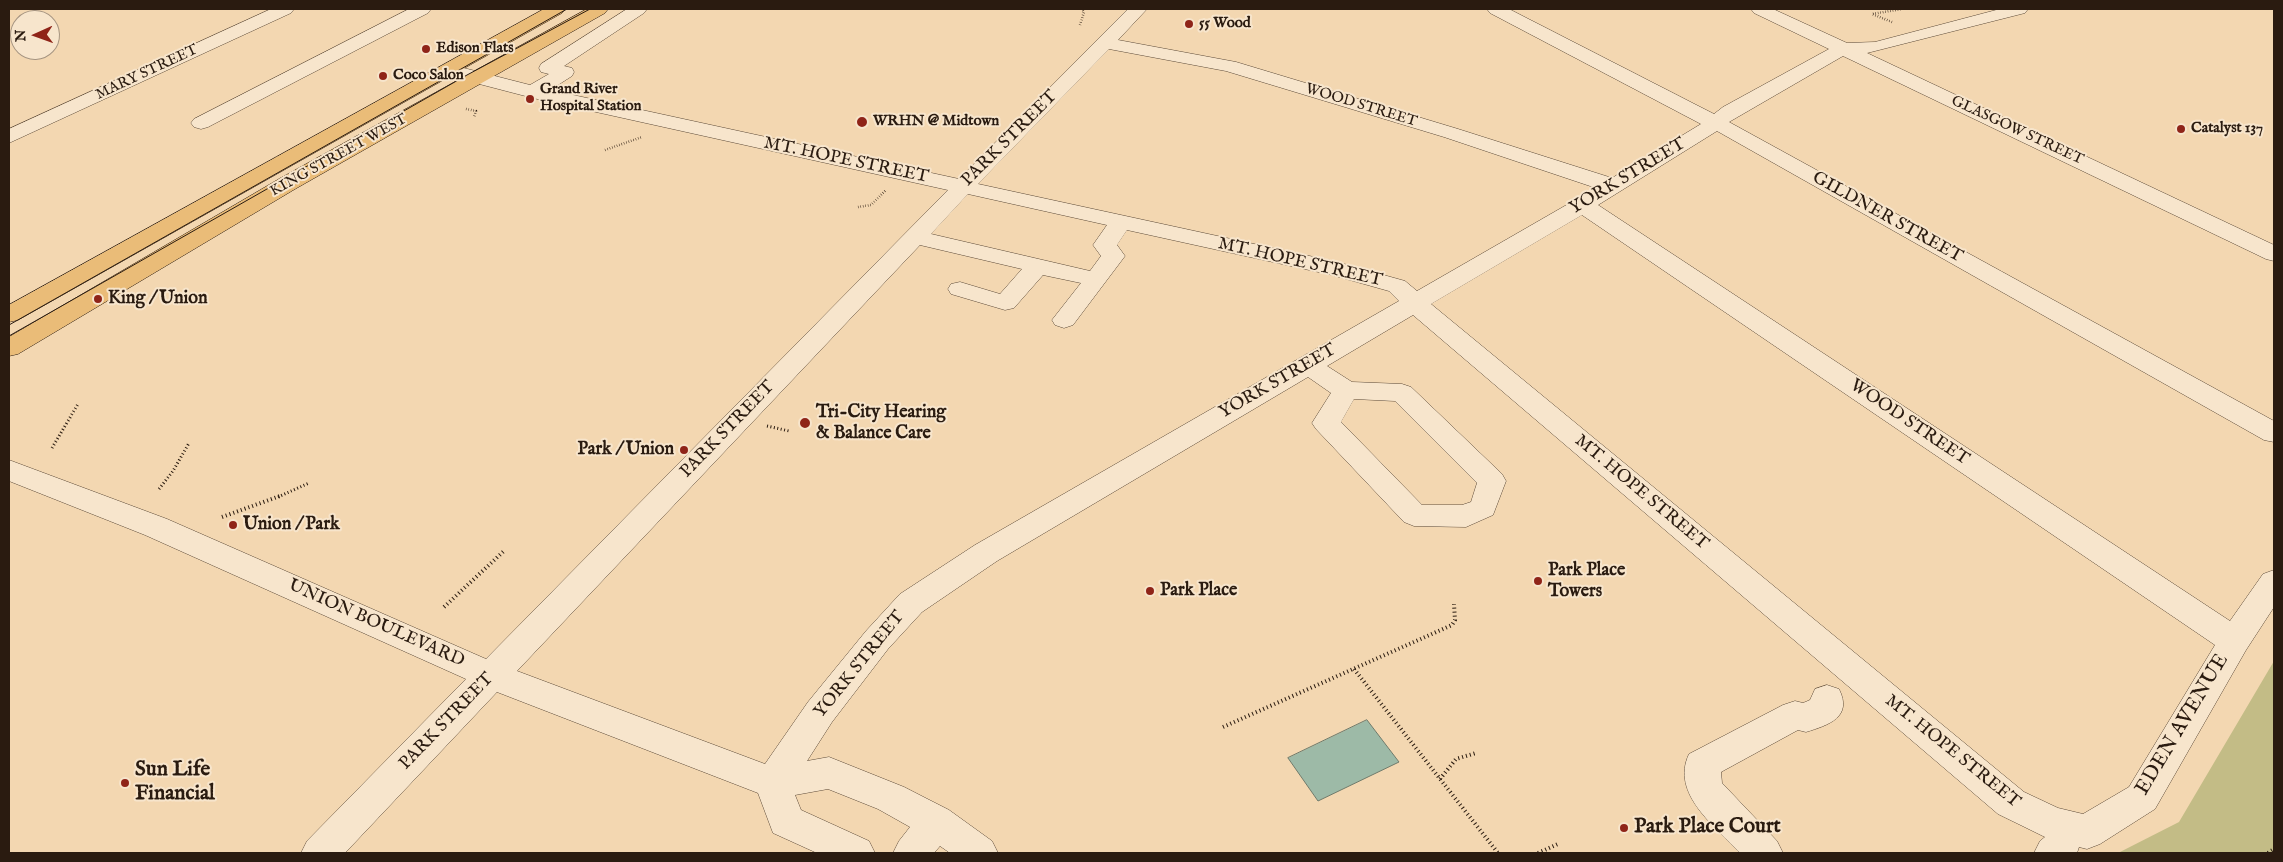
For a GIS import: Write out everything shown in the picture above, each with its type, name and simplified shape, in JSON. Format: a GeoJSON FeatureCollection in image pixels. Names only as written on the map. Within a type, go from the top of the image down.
{"type":"FeatureCollection","features":[{"type":"Feature","properties":{"kind":"main road","name":"KING STREET WEST"},"geometry":{"type":"LineString","coordinates":[[9,315],[556,9]]}},
{"type":"Feature","properties":{"kind":"main road","name":"KING STREET WEST"},"geometry":{"type":"LineString","coordinates":[[9,348],[287,184],[599,9]]}},
{"type":"Feature","properties":{"kind":"street","name":"MARY STREET"},"geometry":{"type":"LineString","coordinates":[[9,137],[285,9]]}},
{"type":"Feature","properties":{"kind":"street"},"geometry":{"type":"LineString","coordinates":[[201,122],[422,9]]}},
{"type":"Feature","properties":{"kind":"street"},"geometry":{"type":"LineString","coordinates":[[533,92],[565,72],[548,68],[638,9]]}},
{"type":"Feature","properties":{"kind":"street","name":"PARK STREET"},"geometry":{"type":"LineString","coordinates":[[320,853],[963,187],[1138,9]]}},
{"type":"Feature","properties":{"kind":"street","name":"GILDNER STREET"},"geometry":{"type":"LineString","coordinates":[[1496,9],[1714,123],[2274,433]]}},
{"type":"Feature","properties":{"kind":"street","name":"GLASGOW STREET"},"geometry":{"type":"LineString","coordinates":[[1760,9],[2274,254]]}},
{"type":"Feature","properties":{"kind":"street"},"geometry":{"type":"LineString","coordinates":[[1844,49],[1875,47],[2019,9]]}},
{"type":"Feature","properties":{"kind":"street","name":"WOOD STREET"},"geometry":{"type":"LineString","coordinates":[[1105,43],[1229,66],[1451,133],[1613,186]]}},
{"type":"Feature","properties":{"kind":"street","name":"YORK STREET"},"geometry":{"type":"LineString","coordinates":[[773,783],[820,712],[876,640],[910,603],[986,553],[1702,133],[1730,111],[1829,55],[1844,49]]}},
{"type":"Feature","properties":{"kind":"street","name":"MT. HOPE STREET"},"geometry":{"type":"LineString","coordinates":[[448,70],[533,92],[779,139],[963,187],[1366,276],[1397,286],[1414,303],[2011,803],[2042,820],[2059,841]]}},
{"type":"Feature","properties":{"kind":"street","name":"WOOD STREET"},"geometry":{"type":"LineString","coordinates":[[1583,204],[2234,641]]}},
{"type":"Feature","properties":{"kind":"street"},"geometry":{"type":"LineString","coordinates":[[1064,320],[1113,256],[1105,245],[1121,222]]}},
{"type":"Feature","properties":{"kind":"street"},"geometry":{"type":"LineString","coordinates":[[915,237],[1096,280]]}},
{"type":"Feature","properties":{"kind":"street"},"geometry":{"type":"LineString","coordinates":[[960,289],[1005,303],[1038,266]]}},
{"type":"Feature","properties":{"kind":"street"},"geometry":{"type":"LineString","coordinates":[[1307,365],[1346,390],[1402,393],[1492,481],[1483,508],[1466,516],[1414,515],[1326,424],[1346,390]]}},
{"type":"Feature","properties":{"kind":"street","name":"UNION BOULEVARD"},"geometry":{"type":"LineString","coordinates":[[9,470],[156,527],[492,676],[773,783]]}},
{"type":"Feature","properties":{"kind":"street","name":"EDEN AVENUE"},"geometry":{"type":"LineString","coordinates":[[2059,841],[2087,832],[2142,798],[2234,641],[2274,582]]}},
{"type":"Feature","properties":{"kind":"street"},"geometry":{"type":"LineString","coordinates":[[1764,853],[1705,790],[1702,765],[1794,714],[1806,718],[1827,707],[1827,699],[1864,679]]}},
{"type":"Feature","properties":{"kind":"street"},"geometry":{"type":"LineString","coordinates":[[856,853],[786,821],[773,783],[829,773],[891,798],[936,822],[979,853]]}},
{"type":"Feature","properties":{"kind":"street"},"geometry":{"type":"LineString","coordinates":[[912,853],[936,822]]}},
{"type":"Feature","properties":{"kind":"path"},"geometry":{"type":"LineString","coordinates":[[1080,26],[1084,12],[1082,9]]}},
{"type":"Feature","properties":{"kind":"path"},"geometry":{"type":"LineString","coordinates":[[462,108],[476,111],[474,118]]}},
{"type":"Feature","properties":{"kind":"path"},"geometry":{"type":"LineString","coordinates":[[605,150],[650,134]]}},
{"type":"Feature","properties":{"kind":"path"},"geometry":{"type":"LineString","coordinates":[[858,207],[871,205],[890,186]]}},
{"type":"Feature","properties":{"kind":"path"},"geometry":{"type":"LineString","coordinates":[[52,448],[78,404]]}},
{"type":"Feature","properties":{"kind":"path"},"geometry":{"type":"LineString","coordinates":[[758,423],[788,431]]}},
{"type":"Feature","properties":{"kind":"path"},"geometry":{"type":"LineString","coordinates":[[160,489],[173,472],[189,443]]}},
{"type":"Feature","properties":{"kind":"path"},"geometry":{"type":"LineString","coordinates":[[222,517],[269,501],[309,483]]}},
{"type":"Feature","properties":{"kind":"path"},"geometry":{"type":"LineString","coordinates":[[444,607],[505,550]]}},
{"type":"Feature","properties":{"kind":"path"},"geometry":{"type":"LineString","coordinates":[[1223,728],[1452,625],[1455,620],[1454,604]]}},
{"type":"Feature","properties":{"kind":"path"},"geometry":{"type":"LineString","coordinates":[[1354,669],[1498,853]]}},
{"type":"Feature","properties":{"kind":"path"},"geometry":{"type":"LineString","coordinates":[[1440,779],[1456,759],[1476,753]]}},
{"type":"Feature","properties":{"kind":"path"},"geometry":{"type":"LineString","coordinates":[[1538,853],[1558,844]]}},
{"type":"Feature","properties":{"kind":"path"},"geometry":{"type":"LineString","coordinates":[[2268,853],[2274,848]]}},
{"type":"Feature","properties":{"kind":"shaded area"},"geometry":{"type":"Polygon","coordinates":[[[2274,661],[2274,853],[2118,853],[2179,822],[2274,661]]]}},
{"type":"Feature","properties":{"kind":"shaded area"},"geometry":{"type":"Polygon","coordinates":[[[1367,720],[1399,762],[1318,801],[1288,758],[1367,720]]]}},
{"type":"Feature","properties":{"kind":"tram line"},"geometry":{"type":"LineString","coordinates":[[9,325],[567,9]]}},
{"type":"Feature","properties":{"kind":"tram line"},"geometry":{"type":"LineString","coordinates":[[9,336],[467,75],[590,9]]}},
{"type":"Feature","properties":{"kind":"place","name":"55 Wood"},"geometry":{"type":"Point","coordinates":[1189,24]}},
{"type":"Feature","properties":{"kind":"place","name":"Edison Flats"},"geometry":{"type":"Point","coordinates":[426,49]}},
{"type":"Feature","properties":{"kind":"place","name":"Coco Salon"},"geometry":{"type":"Point","coordinates":[383,76]}},
{"type":"Feature","properties":{"kind":"place","name":"Grand River Hospital Station"},"geometry":{"type":"Point","coordinates":[530,99]}},
{"type":"Feature","properties":{"kind":"place","name":"WRHN @ Midtown"},"geometry":{"type":"Point","coordinates":[862,122]}},
{"type":"Feature","properties":{"kind":"place","name":"Catalyst 137"},"geometry":{"type":"Point","coordinates":[2181,129]}},
{"type":"Feature","properties":{"kind":"place","name":"King / Union"},"geometry":{"type":"Point","coordinates":[98,299]}},
{"type":"Feature","properties":{"kind":"place","name":"Tri-City Hearing & Balance Care"},"geometry":{"type":"Point","coordinates":[805,423]}},
{"type":"Feature","properties":{"kind":"place","name":"Park / Union"},"geometry":{"type":"Point","coordinates":[684,450]}},
{"type":"Feature","properties":{"kind":"place","name":"Union / Park"},"geometry":{"type":"Point","coordinates":[233,525]}},
{"type":"Feature","properties":{"kind":"place","name":"Park Place Towers"},"geometry":{"type":"Point","coordinates":[1538,581]}},
{"type":"Feature","properties":{"kind":"place","name":"Park Place"},"geometry":{"type":"Point","coordinates":[1150,591]}},
{"type":"Feature","properties":{"kind":"place","name":"Sun Life Financial"},"geometry":{"type":"Point","coordinates":[125,783]}},
{"type":"Feature","properties":{"kind":"place","name":"Park Place Court"},"geometry":{"type":"Point","coordinates":[1624,828]}}]}
